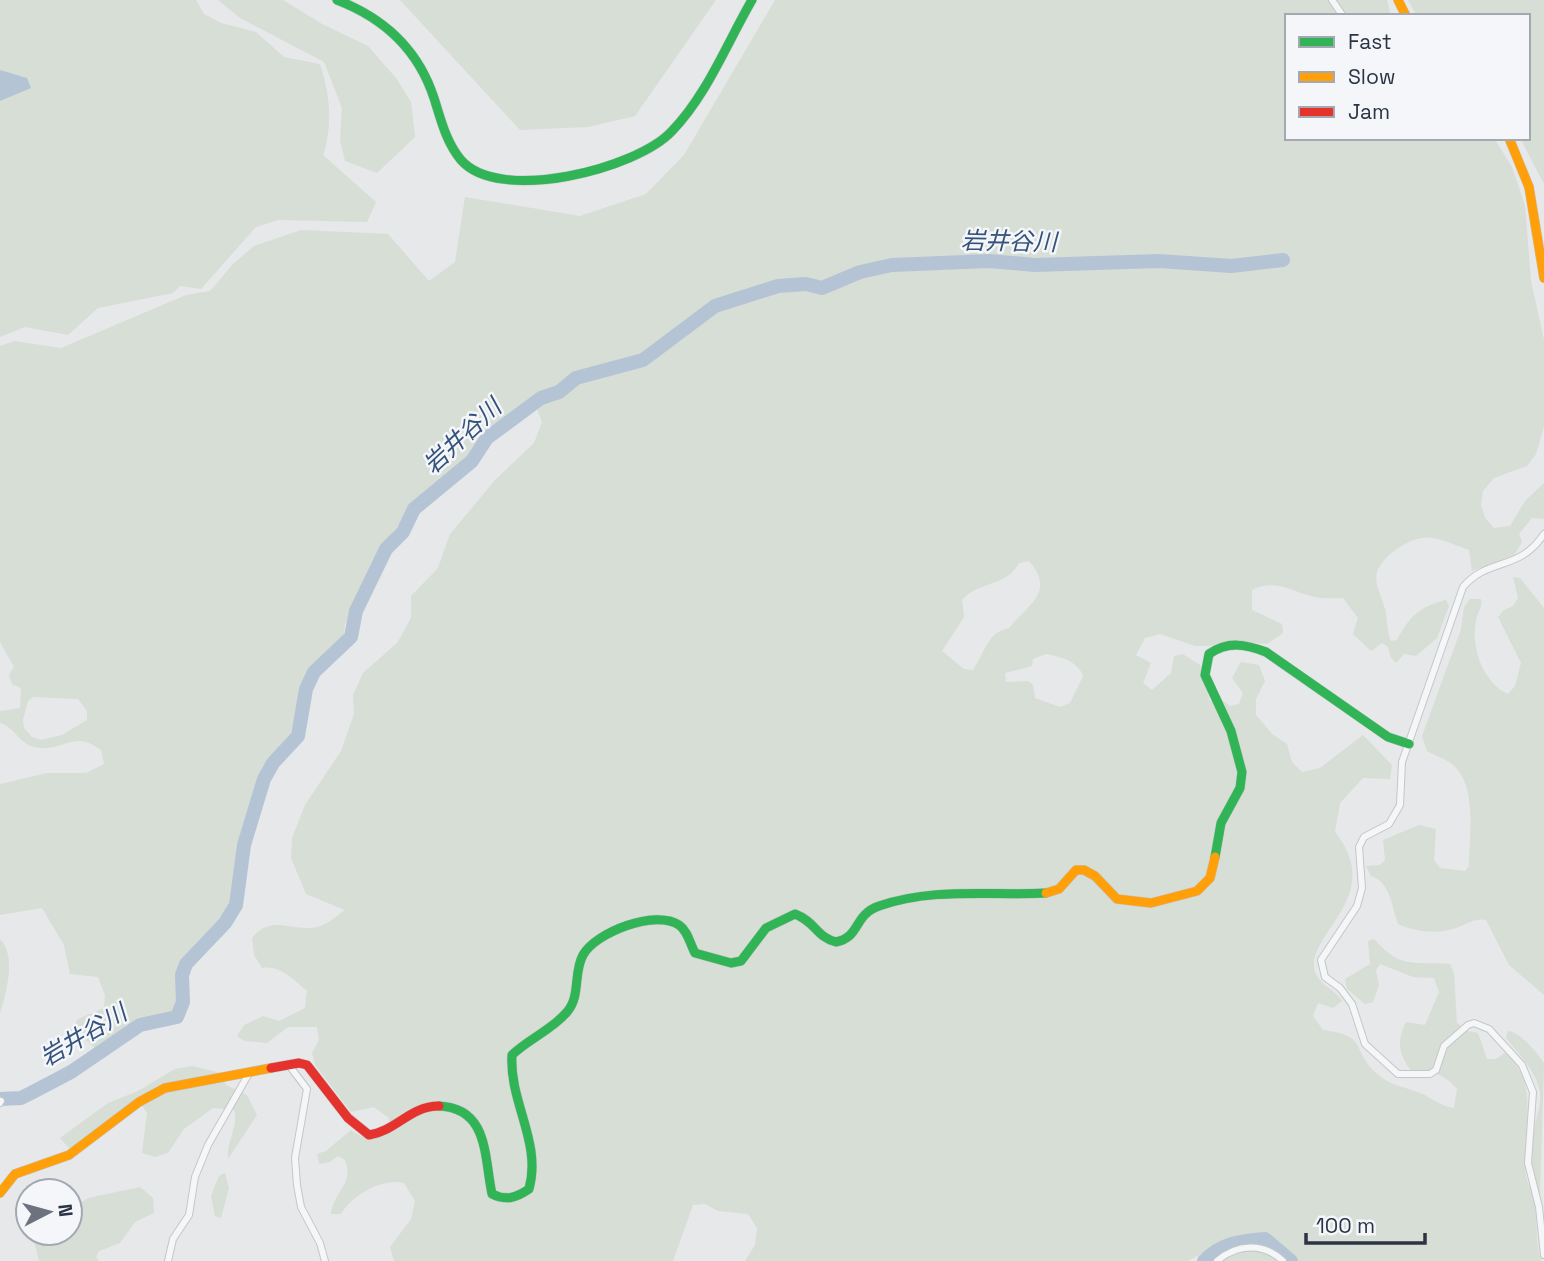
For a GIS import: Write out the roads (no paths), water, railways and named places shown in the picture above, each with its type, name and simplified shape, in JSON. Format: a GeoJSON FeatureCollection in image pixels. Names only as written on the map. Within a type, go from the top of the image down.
{"type":"FeatureCollection","features":[{"type":"Feature","properties":{"kind":"street"},"geometry":{"type":"LineString","coordinates":[[337,0],[378,19],[407,46],[430,86],[444,133],[468,167],[482,177],[512,182],[598,168],[625,161],[656,146],[682,117],[752,0]]}},
{"type":"Feature","properties":{"kind":"street"},"geometry":{"type":"LineString","coordinates":[[1510,140],[1530,187],[1544,278]]}},
{"type":"Feature","properties":{"kind":"street"},"geometry":{"type":"LineString","coordinates":[[1544,534],[1526,556],[1479,572],[1463,587],[1399,773],[1400,805],[1389,824],[1364,837],[1359,847],[1362,888],[1357,906],[1325,951],[1321,969],[1325,977],[1340,988],[1352,1004],[1365,1044],[1398,1074],[1422,1075],[1436,1070],[1444,1046],[1474,1023],[1489,1029],[1522,1065],[1533,1092],[1528,1163],[1539,1207],[1544,1255]]}},
{"type":"Feature","properties":{"kind":"street"},"geometry":{"type":"LineString","coordinates":[[0,1193],[15,1174],[69,1155],[139,1102],[165,1088],[248,1075],[288,1064],[307,1066],[348,1118],[369,1135],[381,1134],[403,1116],[426,1106],[456,1106],[465,1111],[478,1127],[484,1143],[492,1194],[502,1200],[516,1198],[529,1189],[534,1162],[523,1115],[511,1083],[512,1055],[526,1039],[568,1011],[575,995],[578,968],[590,944],[598,938],[652,918],[664,920],[678,924],[686,932],[695,953],[731,963],[741,961],[766,928],[795,914],[811,919],[818,934],[831,942],[842,940],[855,930],[861,916],[873,908],[927,891],[1050,893],[1059,889],[1076,870],[1083,869],[1091,871],[1109,893],[1129,903],[1161,901],[1198,891],[1212,878],[1219,829],[1243,781],[1231,731],[1209,690],[1205,672],[1206,660],[1211,651],[1223,646],[1252,646],[1266,652],[1302,674],[1328,697],[1388,737],[1409,744]]}},
{"type":"Feature","properties":{"kind":"street"},"geometry":{"type":"LineString","coordinates":[[288,1064],[307,1089],[295,1158],[297,1185],[301,1207],[320,1243],[325,1261]]}},
{"type":"Feature","properties":{"kind":"street"},"geometry":{"type":"LineString","coordinates":[[168,1261],[173,1239],[189,1215],[195,1177],[208,1145],[248,1075]]}},
{"type":"Feature","properties":{"kind":"street"},"geometry":{"type":"LineString","coordinates":[[1217,1261],[1237,1249],[1248,1247],[1261,1248],[1283,1261]]}},
{"type":"Feature","properties":{"kind":"water"},"geometry":{"type":"Polygon","coordinates":[[[0,70],[27,78],[31,88],[0,101],[0,70]]]}},
{"type":"Feature","properties":{"kind":"waterway","name":"岩井谷川"},"geometry":{"type":"LineString","coordinates":[[0,1099],[21,1098],[71,1072],[140,1025],[177,1017],[183,1002],[182,975],[186,964],[225,923],[236,905],[244,845],[264,779],[273,763],[298,736],[306,689],[314,672],[351,637],[356,611],[386,549],[403,532],[414,509],[472,461],[487,438],[541,398],[559,392],[576,378],[643,360],[715,306],[778,286],[806,284],[822,288],[860,272],[892,265],[989,261],[1035,265],[1159,261],[1231,266],[1283,260]]}},
{"type":"Feature","properties":{"kind":"waterway"},"geometry":{"type":"LineString","coordinates":[[1204,1261],[1218,1250],[1232,1244],[1265,1239],[1291,1261]]}}]}
